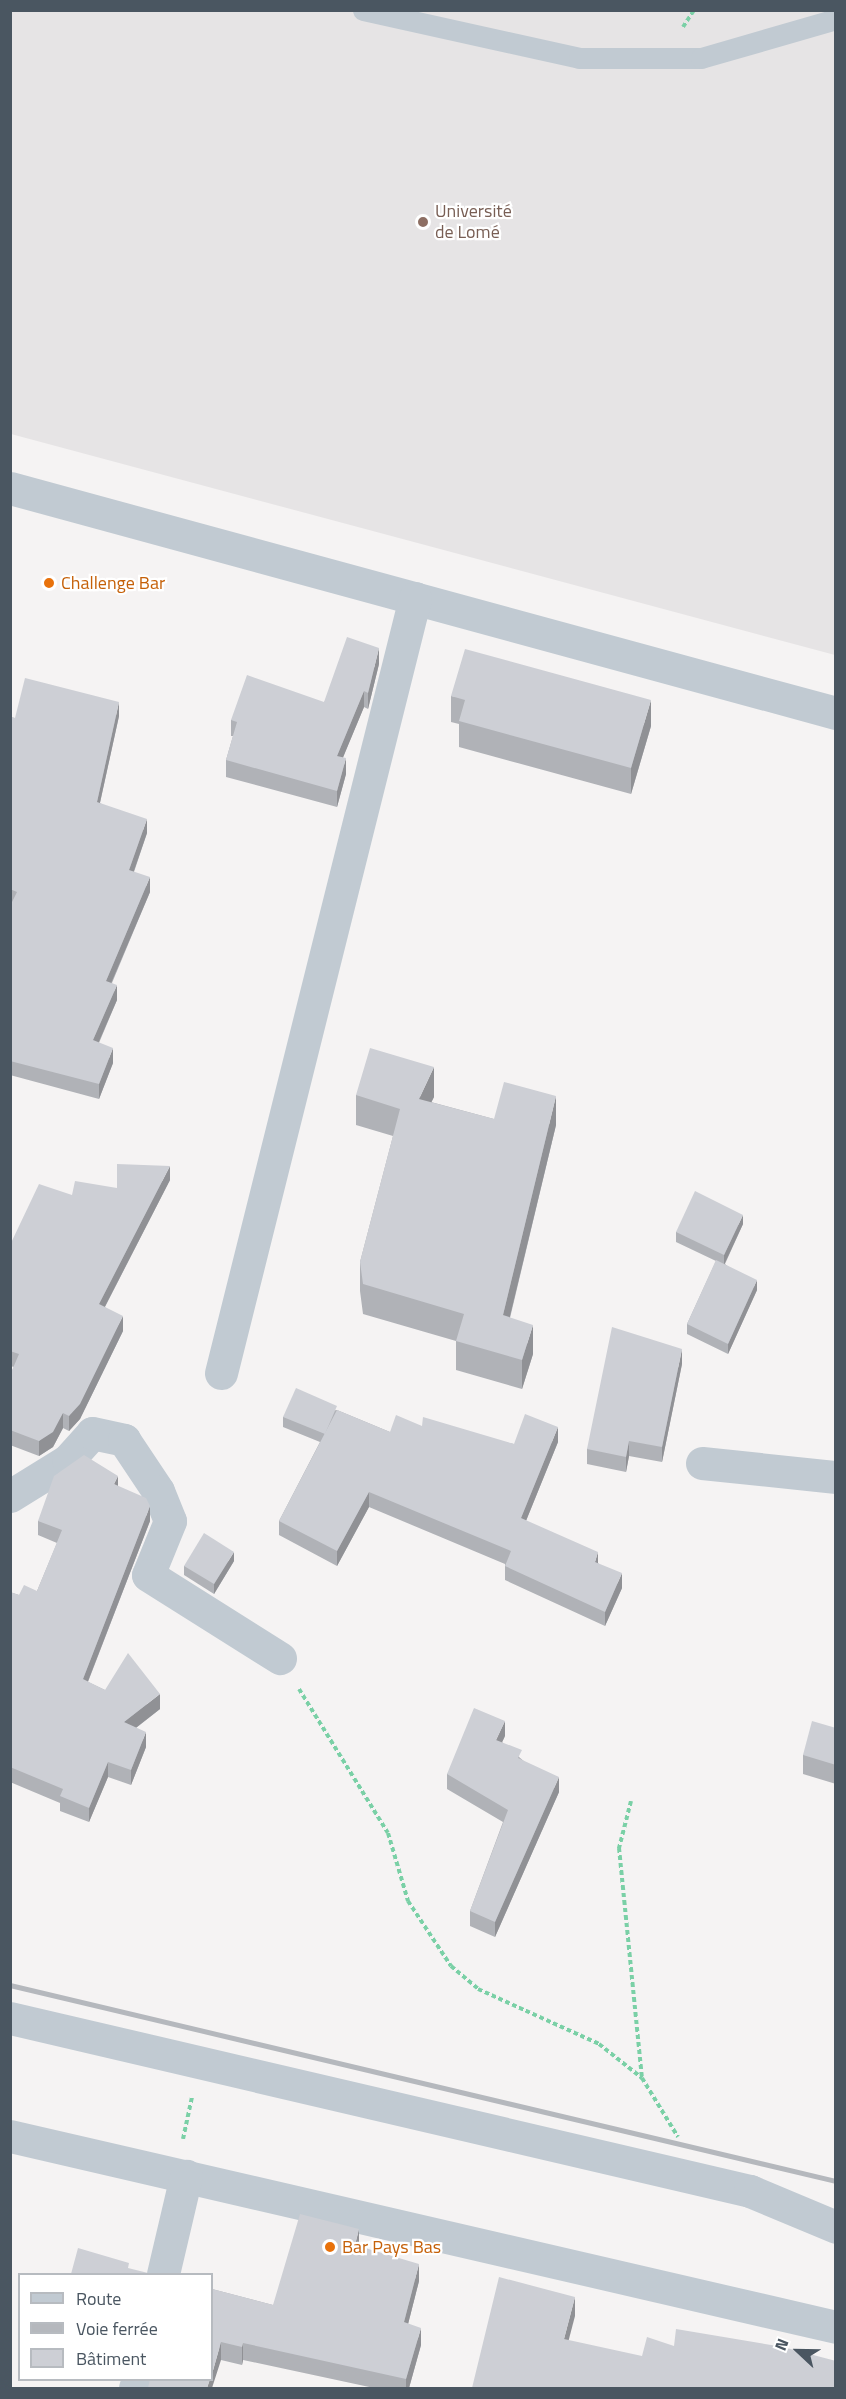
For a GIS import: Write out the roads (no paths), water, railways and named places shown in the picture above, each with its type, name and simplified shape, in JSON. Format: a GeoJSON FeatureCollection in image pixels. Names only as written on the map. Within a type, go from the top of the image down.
{"type":"FeatureCollection","features":[{"type":"Feature","properties":{"kind":"street"},"geometry":{"type":"LineString","coordinates":[[10,488],[836,713]]}},
{"type":"Feature","properties":{"kind":"street"},"geometry":{"type":"LineString","coordinates":[[221,1373],[415,597]]}},
{"type":"Feature","properties":{"kind":"street"},"geometry":{"type":"LineString","coordinates":[[10,1496],[68,1460],[92,1433],[124,1440],[170,1521],[148,1575],[280,1658]]}},
{"type":"Feature","properties":{"kind":"street"},"geometry":{"type":"LineString","coordinates":[[702,1463],[836,1477]]}},
{"type":"Feature","properties":{"kind":"street"},"geometry":{"type":"LineString","coordinates":[[10,2018],[750,2191],[836,2227]]}},
{"type":"Feature","properties":{"kind":"street"},"geometry":{"type":"LineString","coordinates":[[10,2136],[836,2327]]}},
{"type":"Feature","properties":{"kind":"street"},"geometry":{"type":"LineString","coordinates":[[163,2273],[186,2176]]}},
{"type":"Feature","properties":{"kind":"lane"},"geometry":{"type":"LineString","coordinates":[[363,10],[579,58],[701,58],[836,19]]}},
{"type":"Feature","properties":{"kind":"railway"},"geometry":{"type":"LineString","coordinates":[[10,1985],[836,2181]]}},
{"type":"Feature","properties":{"kind":"place","name":"Université de Lomé"},"geometry":{"type":"Point","coordinates":[423,222]}},
{"type":"Feature","properties":{"kind":"place","name":"Challenge Bar"},"geometry":{"type":"Point","coordinates":[49,583]}},
{"type":"Feature","properties":{"kind":"place","name":"Bar Pays Bas"},"geometry":{"type":"Point","coordinates":[330,2247]}}]}
